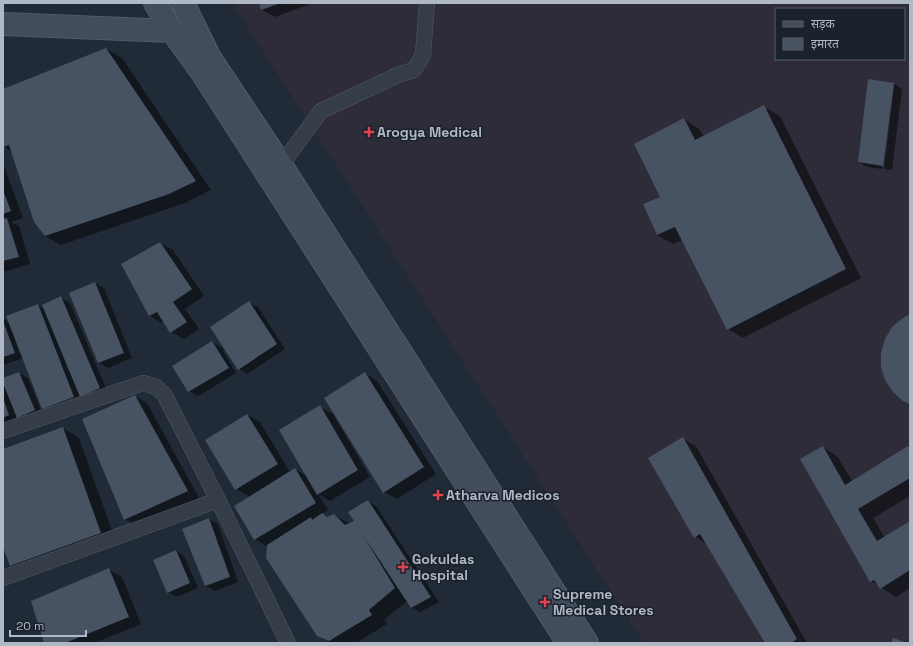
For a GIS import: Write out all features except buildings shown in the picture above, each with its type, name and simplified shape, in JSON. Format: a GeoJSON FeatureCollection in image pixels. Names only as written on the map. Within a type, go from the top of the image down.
{"type":"FeatureCollection","features":[{"type":"Feature","properties":{"kind":"main road"},"geometry":{"type":"LineString","coordinates":[[155,3],[172,31],[203,74],[568,643]]}},
{"type":"Feature","properties":{"kind":"main road"},"geometry":{"type":"LineString","coordinates":[[164,3],[188,12],[210,58],[281,165],[588,643]]}},
{"type":"Feature","properties":{"kind":"main road"},"geometry":{"type":"LineString","coordinates":[[3,24],[172,31],[210,58]]}},
{"type":"Feature","properties":{"kind":"lane"},"geometry":{"type":"LineString","coordinates":[[281,165],[321,111],[400,74],[414,70],[423,55],[427,3]]}},
{"type":"Feature","properties":{"kind":"lane"},"geometry":{"type":"LineString","coordinates":[[3,431],[143,383],[156,387],[164,394],[288,643]]}},
{"type":"Feature","properties":{"kind":"lane"},"geometry":{"type":"LineString","coordinates":[[3,578],[218,500]]}},
{"type":"Feature","properties":{"kind":"shaded area"},"geometry":{"type":"Polygon","coordinates":[[[232,3],[910,3],[910,643],[644,643],[232,3]]]}},
{"type":"Feature","properties":{"kind":"place","name":"Arogya Medical"},"geometry":{"type":"Point","coordinates":[369,132]}},
{"type":"Feature","properties":{"kind":"place","name":"Atharva Medicos"},"geometry":{"type":"Point","coordinates":[438,495]}},
{"type":"Feature","properties":{"kind":"place","name":"Gokuldas Hospital"},"geometry":{"type":"Point","coordinates":[403,567]}},
{"type":"Feature","properties":{"kind":"place","name":"Supreme Medical Stores"},"geometry":{"type":"Point","coordinates":[545,602]}}]}
